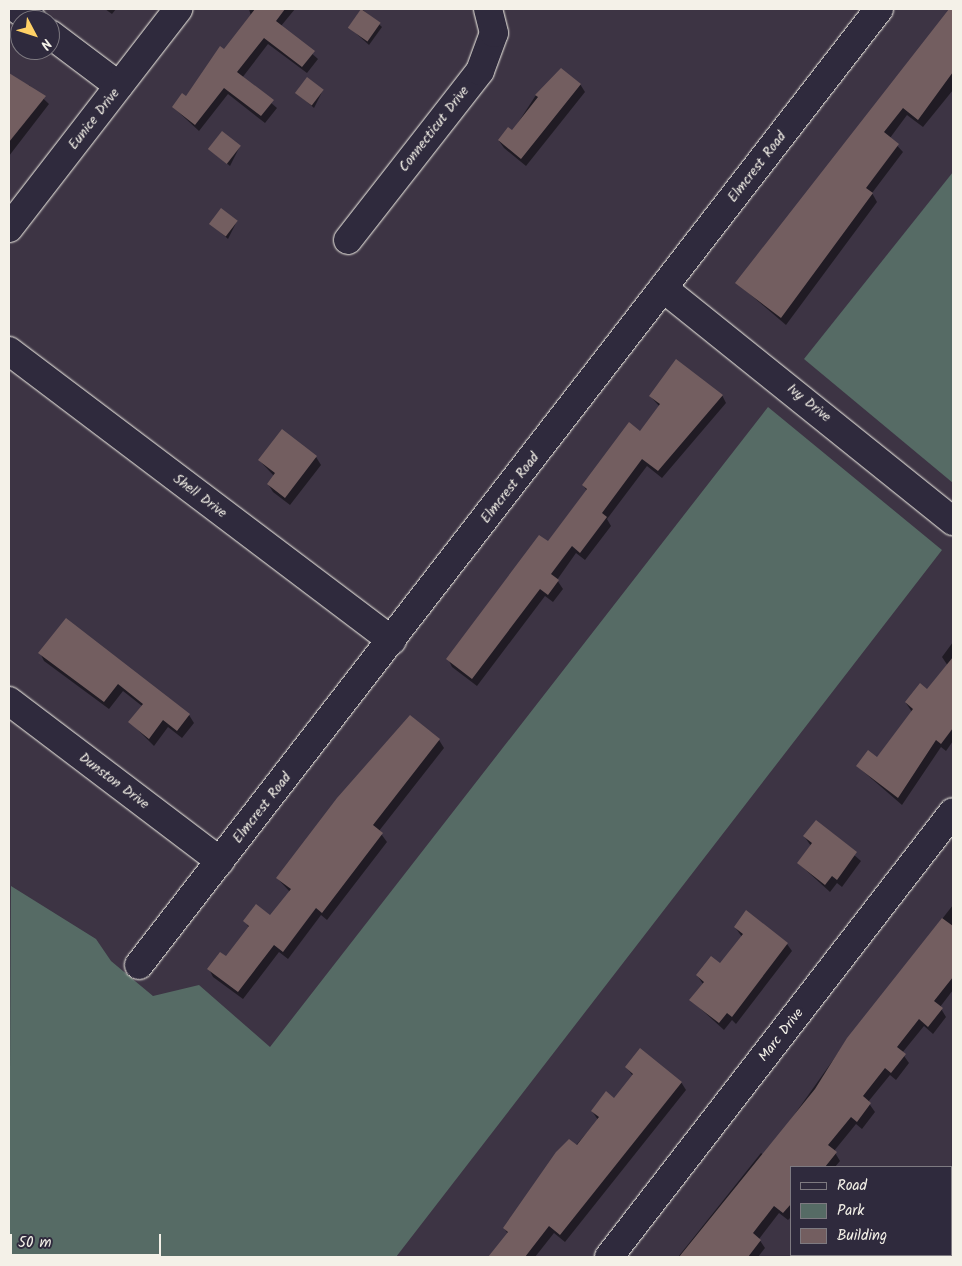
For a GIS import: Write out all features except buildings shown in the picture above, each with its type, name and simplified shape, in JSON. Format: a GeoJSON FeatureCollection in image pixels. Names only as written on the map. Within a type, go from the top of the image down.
{"type":"FeatureCollection","features":[{"type":"Feature","properties":{"kind":"street","name":"Eunice Drive"},"geometry":{"type":"LineString","coordinates":[[9,228],[178,9]]}},
{"type":"Feature","properties":{"kind":"street","name":"Connecticut Drive"},"geometry":{"type":"LineString","coordinates":[[348,240],[480,70],[494,34],[488,9]]}},
{"type":"Feature","properties":{"kind":"street","name":"Elmcrest Road"},"geometry":{"type":"LineString","coordinates":[[139,965],[392,641],[879,9]]}},
{"type":"Feature","properties":{"kind":"street"},"geometry":{"type":"LineString","coordinates":[[60,42],[119,86]]}},
{"type":"Feature","properties":{"kind":"street","name":"Ivy Drive"},"geometry":{"type":"LineString","coordinates":[[663,288],[953,521]]}},
{"type":"Feature","properties":{"kind":"street","name":"Shell Drive"},"geometry":{"type":"LineString","coordinates":[[9,351],[392,641]]}},
{"type":"Feature","properties":{"kind":"street","name":"Dunston Drive"},"geometry":{"type":"LineString","coordinates":[[9,700],[220,861]]}},
{"type":"Feature","properties":{"kind":"street","name":"Marc Drive"},"geometry":{"type":"LineString","coordinates":[[609,1257],[953,812]]}},
{"type":"Feature","properties":{"kind":"green space"},"geometry":{"type":"Polygon","coordinates":[[[953,172],[953,483],[804,359],[953,172]]]}},
{"type":"Feature","properties":{"kind":"green space"},"geometry":{"type":"Polygon","coordinates":[[[768,407],[942,550],[396,1257],[9,1257],[11,886],[96,939],[111,961],[153,996],[199,985],[270,1047],[768,407]]]}}]}
